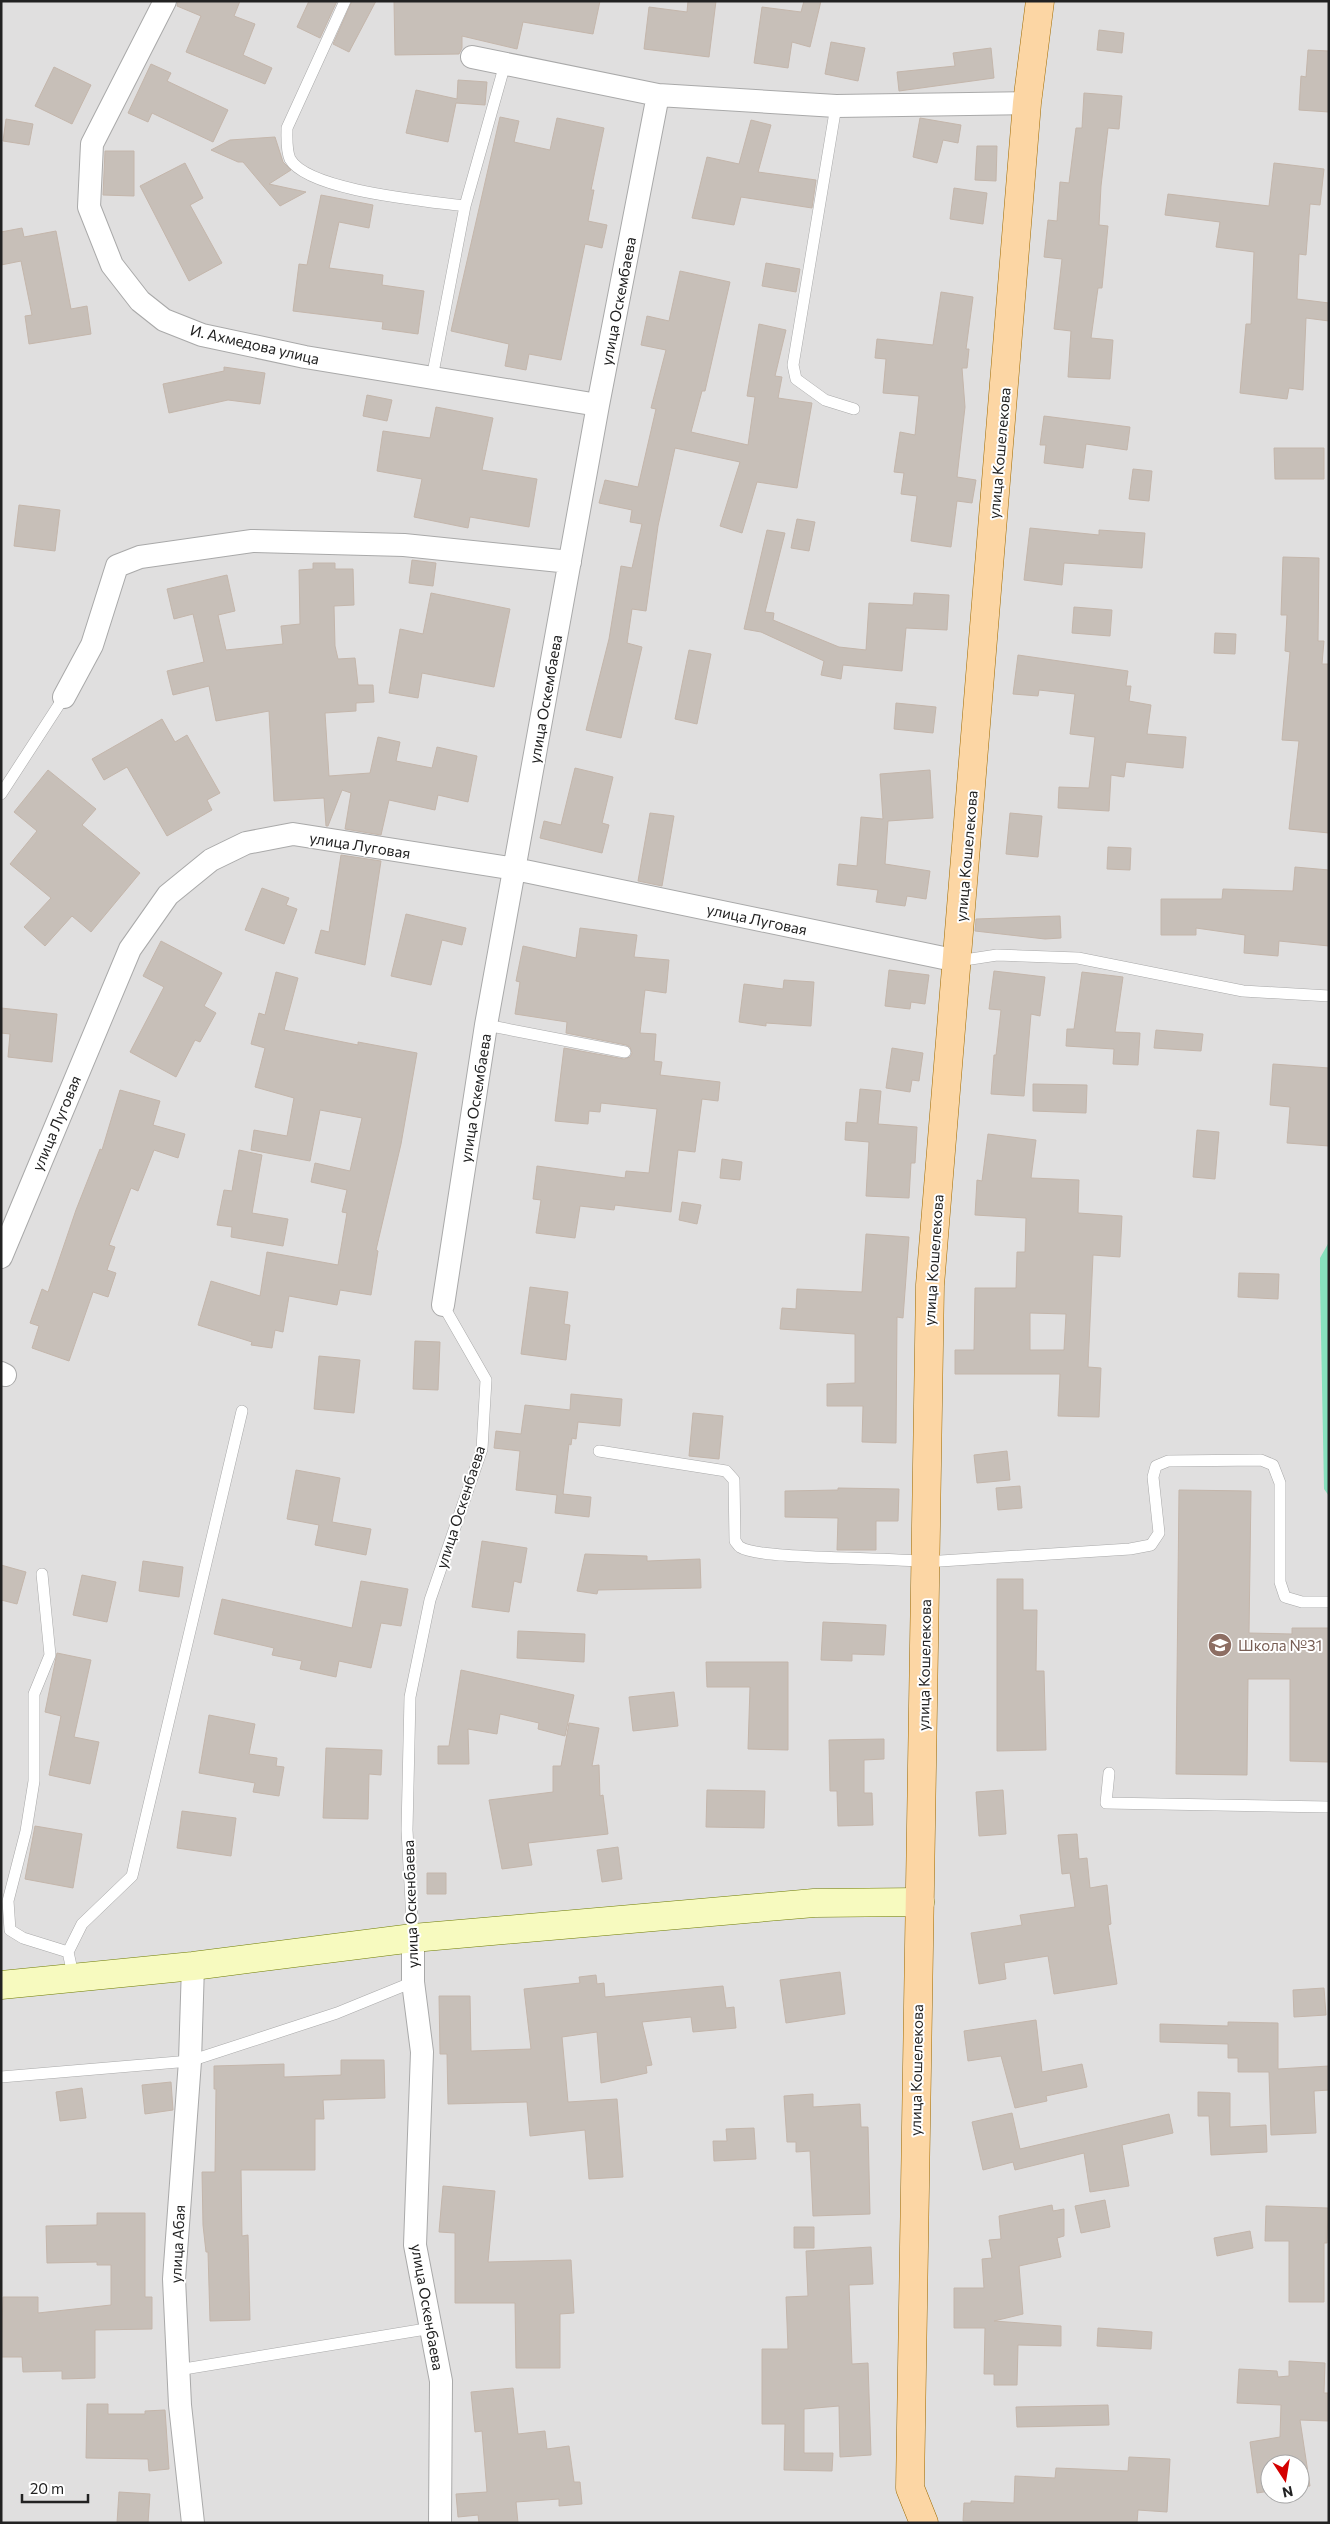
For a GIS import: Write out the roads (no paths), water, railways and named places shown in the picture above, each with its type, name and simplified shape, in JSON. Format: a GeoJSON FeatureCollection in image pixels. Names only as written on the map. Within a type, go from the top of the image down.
{"type":"FeatureCollection","features":[{"type":"Feature","properties":{"kind":"main road","name":"улица Кошелекова"},"geometry":{"type":"LineString","coordinates":[[908,2523],[930,1285],[1027,102],[1040,1]]}},
{"type":"Feature","properties":{"kind":"main road"},"geometry":{"type":"LineString","coordinates":[[1,1985],[193,1966],[413,1938],[814,1903],[920,1902]]}},
{"type":"Feature","properties":{"kind":"main road"},"geometry":{"type":"LineString","coordinates":[[910,2488],[924,2523]]}},
{"type":"Feature","properties":{"kind":"street","name":"И. Ахмедова улица"},"geometry":{"type":"LineString","coordinates":[[164,1],[92,144],[89,207],[112,265],[140,301],[164,320],[202,335],[305,357],[598,405]]}},
{"type":"Feature","properties":{"kind":"street"},"geometry":{"type":"LineString","coordinates":[[472,57],[658,95],[836,106],[1027,102]]}},
{"type":"Feature","properties":{"kind":"street","name":"улица Оскембаева"},"geometry":{"type":"LineString","coordinates":[[443,1305],[486,1025],[598,405],[658,95]]}},
{"type":"Feature","properties":{"kind":"street"},"geometry":{"type":"LineString","coordinates":[[64,697],[92,645],[117,566],[140,557],[252,541],[404,545],[570,562]]}},
{"type":"Feature","properties":{"kind":"street","name":"улица Луговая"},"geometry":{"type":"LineString","coordinates":[[1,1257],[130,949],[168,895],[211,860],[246,843],[293,834],[515,869],[958,961]]}},
{"type":"Feature","properties":{"kind":"street","name":"улица Оскенбаева"},"geometry":{"type":"LineString","coordinates":[[413,1938],[413,1982],[422,2052],[415,2244],[441,2381],[440,2523]]}},
{"type":"Feature","properties":{"kind":"street","name":"улица Абая"},"geometry":{"type":"LineString","coordinates":[[193,1966],[190,2061],[174,2279],[178,2370],[185,2459],[193,2523]]}},
{"type":"Feature","properties":{"kind":"lane"},"geometry":{"type":"LineString","coordinates":[[345,1],[287,128],[287,145],[290,158],[304,173],[341,186],[392,197],[465,206]]}},
{"type":"Feature","properties":{"kind":"lane"},"geometry":{"type":"LineString","coordinates":[[432,378],[465,206],[505,64]]}},
{"type":"Feature","properties":{"kind":"lane"},"geometry":{"type":"LineString","coordinates":[[836,106],[792,365],[796,379],[825,400],[854,409]]}},
{"type":"Feature","properties":{"kind":"lane"},"geometry":{"type":"LineString","coordinates":[[1,794],[64,697]]}},
{"type":"Feature","properties":{"kind":"lane"},"geometry":{"type":"LineString","coordinates":[[958,961],[997,955],[1078,958],[1243,991],[1329,996]]}},
{"type":"Feature","properties":{"kind":"lane"},"geometry":{"type":"LineString","coordinates":[[486,1025],[625,1052]]}},
{"type":"Feature","properties":{"kind":"lane","name":"улица Оскенбаева"},"geometry":{"type":"LineString","coordinates":[[413,1938],[407,1830],[410,1697],[430,1600],[482,1449],[486,1380],[443,1305]]}},
{"type":"Feature","properties":{"kind":"lane"},"geometry":{"type":"LineString","coordinates":[[74,1979],[68,1952],[82,1924],[132,1876],[242,1411]]}},
{"type":"Feature","properties":{"kind":"lane"},"geometry":{"type":"LineString","coordinates":[[599,1451],[726,1472],[734,1480],[735,1541],[741,1548],[764,1554],[901,1558],[925,1562],[1130,1549],[1151,1545],[1159,1532],[1153,1477],[1156,1466],[1168,1461],[1261,1460],[1273,1465],[1280,1483],[1280,1582],[1285,1597],[1302,1602],[1329,1602]]}},
{"type":"Feature","properties":{"kind":"lane"},"geometry":{"type":"LineString","coordinates":[[42,1574],[50,1654],[34,1694],[34,1781],[26,1831],[8,1901],[10,1930],[23,1938],[68,1952]]}},
{"type":"Feature","properties":{"kind":"lane"},"geometry":{"type":"LineString","coordinates":[[1109,1773],[1106,1803],[1329,1807]]}},
{"type":"Feature","properties":{"kind":"lane"},"geometry":{"type":"LineString","coordinates":[[1,2076],[190,2061],[338,2013],[413,1982]]}},
{"type":"Feature","properties":{"kind":"lane"},"geometry":{"type":"LineString","coordinates":[[178,2370],[432,2328]]}},
{"type":"Feature","properties":{"kind":"place","name":"Школа №31"},"geometry":{"type":"Point","coordinates":[1220,1645]}}]}
